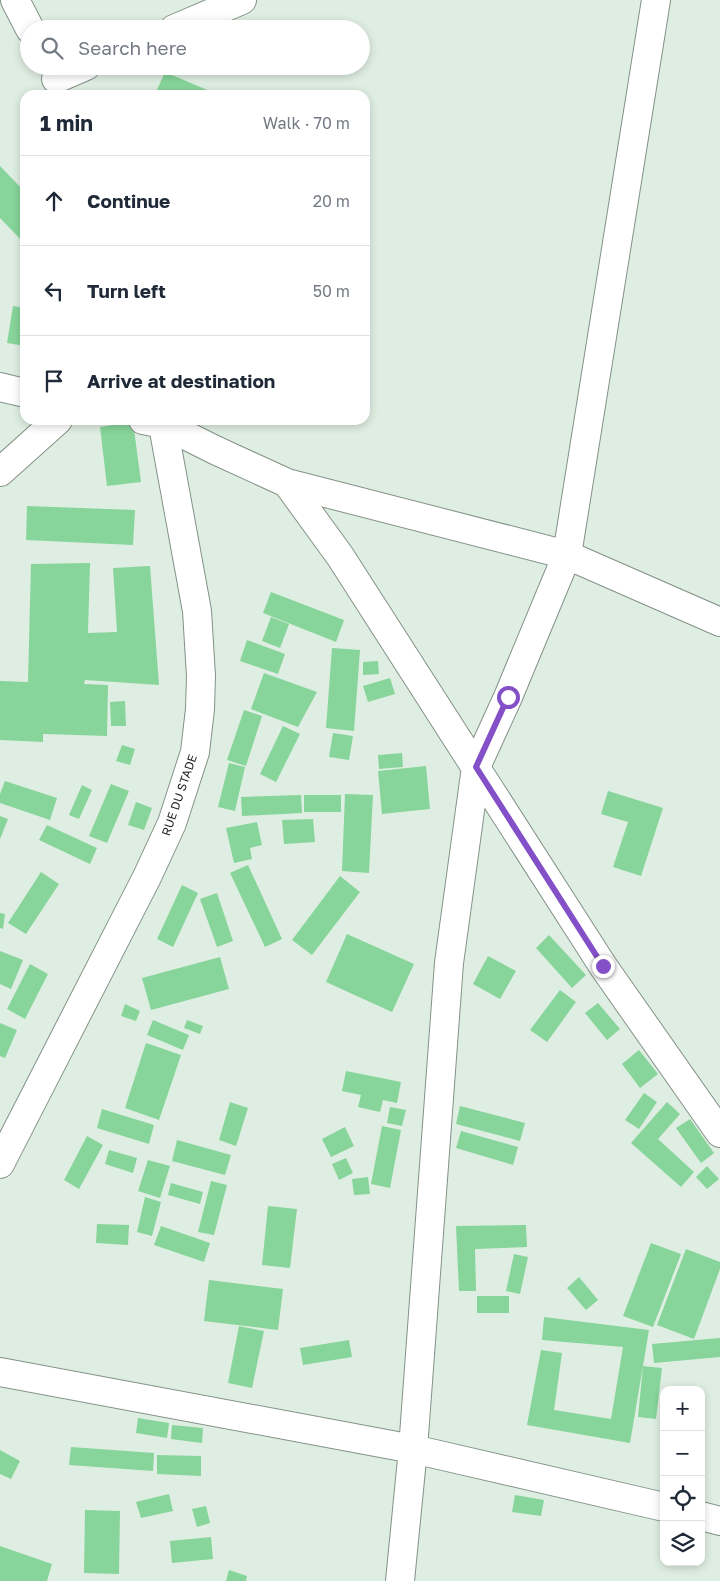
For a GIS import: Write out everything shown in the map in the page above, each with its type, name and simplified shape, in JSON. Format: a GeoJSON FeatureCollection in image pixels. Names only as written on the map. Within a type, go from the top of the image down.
{"type":"FeatureCollection","features":[{"type":"Feature","properties":{"kind":"street"},"geometry":{"type":"LineString","coordinates":[[15,0],[25,20]]}},
{"type":"Feature","properties":{"kind":"street"},"geometry":{"type":"LineString","coordinates":[[195,20],[242,0]]}},
{"type":"Feature","properties":{"kind":"street"},"geometry":{"type":"LineString","coordinates":[[400,1581],[414,1449],[449,963],[476,767],[508,697],[567,555],[656,0]]}},
{"type":"Feature","properties":{"kind":"street"},"geometry":{"type":"LineString","coordinates":[[0,387],[20,393]]}},
{"type":"Feature","properties":{"kind":"street"},"geometry":{"type":"LineString","coordinates":[[0,472],[52,425]]}},
{"type":"Feature","properties":{"kind":"street","name":"RUE DU STADE"},"geometry":{"type":"LineString","coordinates":[[0,1164],[147,877],[172,823],[195,752],[200,709],[201,676],[197,611],[157,425]]}},
{"type":"Feature","properties":{"kind":"street"},"geometry":{"type":"LineString","coordinates":[[164,425],[287,483],[567,555],[720,622]]}},
{"type":"Feature","properties":{"kind":"street"},"geometry":{"type":"LineString","coordinates":[[287,483],[340,556],[603,966],[720,1133]]}},
{"type":"Feature","properties":{"kind":"street"},"geometry":{"type":"LineString","coordinates":[[0,1372],[414,1449],[660,1506]]}},
{"type":"Feature","properties":{"kind":"street"},"geometry":{"type":"LineString","coordinates":[[705,1517],[720,1521]]}},
{"type":"Feature","properties":{"kind":"building"},"geometry":{"type":"Polygon","coordinates":[[[164,75],[172,75],[207,90],[157,90],[164,75]]]}},
{"type":"Feature","properties":{"kind":"building"},"geometry":{"type":"Polygon","coordinates":[[[0,166],[20,187],[20,239],[0,218],[0,166]]]}},
{"type":"Feature","properties":{"kind":"building"},"geometry":{"type":"Polygon","coordinates":[[[13,306],[20,307],[20,345],[7,343],[13,306]]]}},
{"type":"Feature","properties":{"kind":"building"},"geometry":{"type":"Polygon","coordinates":[[[133,425],[141,482],[107,486],[100,427],[133,425]]]}},
{"type":"Feature","properties":{"kind":"building"},"geometry":{"type":"Polygon","coordinates":[[[27,506],[135,510],[133,545],[26,540],[27,506]]]}},
{"type":"Feature","properties":{"kind":"building"},"geometry":{"type":"Polygon","coordinates":[[[90,563],[88,633],[117,632],[113,568],[150,566],[159,685],[85,680],[84,684],[108,685],[107,736],[43,734],[43,742],[0,740],[0,681],[28,682],[31,564],[90,563]]]}},
{"type":"Feature","properties":{"kind":"building"},"geometry":{"type":"Polygon","coordinates":[[[271,592],[344,620],[336,642],[263,613],[271,592]]]}},
{"type":"Feature","properties":{"kind":"building"},"geometry":{"type":"Polygon","coordinates":[[[271,617],[289,624],[280,648],[262,641],[271,617]]]}},
{"type":"Feature","properties":{"kind":"building"},"geometry":{"type":"Polygon","coordinates":[[[247,640],[285,654],[278,674],[240,661],[247,640]]]}},
{"type":"Feature","properties":{"kind":"building"},"geometry":{"type":"Polygon","coordinates":[[[332,648],[360,650],[354,731],[326,728],[332,648]]]}},
{"type":"Feature","properties":{"kind":"building"},"geometry":{"type":"Polygon","coordinates":[[[378,661],[379,674],[363,675],[363,662],[378,661]]]}},
{"type":"Feature","properties":{"kind":"building"},"geometry":{"type":"Polygon","coordinates":[[[264,673],[317,692],[298,727],[251,709],[264,673]]]}},
{"type":"Feature","properties":{"kind":"building"},"geometry":{"type":"Polygon","coordinates":[[[390,678],[395,694],[368,702],[363,686],[390,678]]]}},
{"type":"Feature","properties":{"kind":"building"},"geometry":{"type":"Polygon","coordinates":[[[125,701],[126,726],[111,726],[110,702],[125,701]]]}},
{"type":"Feature","properties":{"kind":"building"},"geometry":{"type":"Polygon","coordinates":[[[244,710],[262,716],[246,766],[227,760],[244,710]]]}},
{"type":"Feature","properties":{"kind":"building"},"geometry":{"type":"Polygon","coordinates":[[[283,726],[300,734],[276,782],[260,774],[283,726]]]}},
{"type":"Feature","properties":{"kind":"building"},"geometry":{"type":"Polygon","coordinates":[[[333,733],[353,736],[349,760],[329,757],[333,733]]]}},
{"type":"Feature","properties":{"kind":"building"},"geometry":{"type":"Polygon","coordinates":[[[122,745],[135,749],[130,765],[116,761],[122,745]]]}},
{"type":"Feature","properties":{"kind":"building"},"geometry":{"type":"Polygon","coordinates":[[[402,753],[403,767],[379,769],[378,755],[402,753]]]}},
{"type":"Feature","properties":{"kind":"building"},"geometry":{"type":"Polygon","coordinates":[[[229,763],[245,767],[235,811],[218,807],[229,763]]]}},
{"type":"Feature","properties":{"kind":"building"},"geometry":{"type":"Polygon","coordinates":[[[426,766],[430,809],[382,814],[378,771],[426,766]]]}},
{"type":"Feature","properties":{"kind":"building"},"geometry":{"type":"Polygon","coordinates":[[[5,781],[57,798],[50,820],[0,803],[0,794],[5,781]]]}},
{"type":"Feature","properties":{"kind":"building"},"geometry":{"type":"Polygon","coordinates":[[[111,784],[129,791],[107,843],[89,836],[111,784]]]}},
{"type":"Feature","properties":{"kind":"building"},"geometry":{"type":"Polygon","coordinates":[[[82,785],[92,790],[79,819],[69,815],[82,785]]]}},
{"type":"Feature","properties":{"kind":"building"},"geometry":{"type":"Polygon","coordinates":[[[608,791],[663,808],[641,876],[613,867],[628,822],[601,814],[608,791]]]}},
{"type":"Feature","properties":{"kind":"building"},"geometry":{"type":"Polygon","coordinates":[[[345,794],[373,795],[369,873],[342,871],[345,794]]]}},
{"type":"Feature","properties":{"kind":"building"},"geometry":{"type":"Polygon","coordinates":[[[301,795],[302,813],[242,816],[241,797],[301,795]]]}},
{"type":"Feature","properties":{"kind":"building"},"geometry":{"type":"Polygon","coordinates":[[[304,795],[341,795],[341,812],[304,812],[304,795]]]}},
{"type":"Feature","properties":{"kind":"building"},"geometry":{"type":"Polygon","coordinates":[[[136,802],[152,808],[144,830],[128,825],[136,802]]]}},
{"type":"Feature","properties":{"kind":"building"},"geometry":{"type":"Polygon","coordinates":[[[0,816],[8,819],[0,839],[0,816]]]}},
{"type":"Feature","properties":{"kind":"building"},"geometry":{"type":"Polygon","coordinates":[[[313,819],[315,842],[284,844],[282,820],[313,819]]]}},
{"type":"Feature","properties":{"kind":"building"},"geometry":{"type":"Polygon","coordinates":[[[257,822],[262,845],[250,848],[252,859],[234,863],[226,828],[257,822]]]}},
{"type":"Feature","properties":{"kind":"building"},"geometry":{"type":"Polygon","coordinates":[[[47,825],[97,848],[90,864],[39,840],[47,825]]]}},
{"type":"Feature","properties":{"kind":"building"},"geometry":{"type":"Polygon","coordinates":[[[248,865],[282,939],[265,947],[230,873],[248,865]]]}},
{"type":"Feature","properties":{"kind":"building"},"geometry":{"type":"Polygon","coordinates":[[[41,872],[59,884],[26,934],[8,923],[41,872]]]}},
{"type":"Feature","properties":{"kind":"building"},"geometry":{"type":"Polygon","coordinates":[[[340,876],[360,892],[312,955],[292,940],[340,876]]]}},
{"type":"Feature","properties":{"kind":"building"},"geometry":{"type":"Polygon","coordinates":[[[182,885],[198,893],[173,947],[157,939],[182,885]]]}},
{"type":"Feature","properties":{"kind":"building"},"geometry":{"type":"Polygon","coordinates":[[[217,893],[233,941],[217,947],[200,899],[217,893]]]}},
{"type":"Feature","properties":{"kind":"building"},"geometry":{"type":"Polygon","coordinates":[[[0,913],[5,914],[3,929],[0,928],[0,913]]]}},
{"type":"Feature","properties":{"kind":"building"},"geometry":{"type":"Polygon","coordinates":[[[347,934],[414,964],[392,1012],[326,982],[347,934]]]}},
{"type":"Feature","properties":{"kind":"building"},"geometry":{"type":"Polygon","coordinates":[[[549,935],[586,975],[572,988],[536,948],[549,935]]]}},
{"type":"Feature","properties":{"kind":"building"},"geometry":{"type":"Polygon","coordinates":[[[0,951],[23,960],[11,989],[0,984],[0,951]]]}},
{"type":"Feature","properties":{"kind":"building"},"geometry":{"type":"Polygon","coordinates":[[[488,956],[516,971],[500,999],[473,984],[488,956]]]}},
{"type":"Feature","properties":{"kind":"building"},"geometry":{"type":"Polygon","coordinates":[[[220,957],[229,989],[151,1010],[142,978],[220,957]]]}},
{"type":"Feature","properties":{"kind":"building"},"geometry":{"type":"Polygon","coordinates":[[[30,964],[48,974],[25,1019],[7,1009],[30,964]]]}},
{"type":"Feature","properties":{"kind":"building"},"geometry":{"type":"Polygon","coordinates":[[[560,990],[576,1002],[547,1042],[530,1030],[560,990]]]}},
{"type":"Feature","properties":{"kind":"building"},"geometry":{"type":"Polygon","coordinates":[[[598,1003],[620,1029],[607,1040],[585,1013],[598,1003]]]}},
{"type":"Feature","properties":{"kind":"building"},"geometry":{"type":"Polygon","coordinates":[[[125,1004],[140,1011],[136,1021],[121,1016],[125,1004]]]}},
{"type":"Feature","properties":{"kind":"building"},"geometry":{"type":"Polygon","coordinates":[[[153,1020],[189,1035],[183,1050],[147,1035],[153,1020]]]}},
{"type":"Feature","properties":{"kind":"building"},"geometry":{"type":"Polygon","coordinates":[[[187,1020],[203,1026],[200,1034],[184,1028],[187,1020]]]}},
{"type":"Feature","properties":{"kind":"building"},"geometry":{"type":"Polygon","coordinates":[[[0,1023],[17,1030],[5,1058],[0,1056],[0,1023]]]}},
{"type":"Feature","properties":{"kind":"building"},"geometry":{"type":"Polygon","coordinates":[[[146,1043],[181,1055],[159,1120],[125,1108],[146,1043]]]}},
{"type":"Feature","properties":{"kind":"building"},"geometry":{"type":"Polygon","coordinates":[[[639,1050],[658,1074],[640,1088],[622,1064],[639,1050]]]}},
{"type":"Feature","properties":{"kind":"building"},"geometry":{"type":"Polygon","coordinates":[[[346,1071],[401,1082],[397,1103],[383,1100],[380,1112],[358,1107],[361,1095],[342,1091],[346,1071]]]}},
{"type":"Feature","properties":{"kind":"building"},"geometry":{"type":"Polygon","coordinates":[[[644,1093],[657,1102],[639,1129],[625,1120],[644,1093]]]}},
{"type":"Feature","properties":{"kind":"building"},"geometry":{"type":"Polygon","coordinates":[[[230,1102],[248,1108],[236,1146],[219,1140],[230,1102]]]}},
{"type":"Feature","properties":{"kind":"building"},"geometry":{"type":"Polygon","coordinates":[[[667,1102],[680,1114],[658,1139],[694,1172],[681,1187],[631,1143],[667,1102]]]}},
{"type":"Feature","properties":{"kind":"building"},"geometry":{"type":"Polygon","coordinates":[[[460,1106],[525,1123],[520,1141],[456,1124],[460,1106]]]}},
{"type":"Feature","properties":{"kind":"building"},"geometry":{"type":"Polygon","coordinates":[[[390,1107],[406,1110],[402,1126],[387,1123],[390,1107]]]}},
{"type":"Feature","properties":{"kind":"building"},"geometry":{"type":"Polygon","coordinates":[[[102,1109],[154,1125],[149,1144],[97,1128],[102,1109]]]}},
{"type":"Feature","properties":{"kind":"building"},"geometry":{"type":"Polygon","coordinates":[[[690,1119],[714,1153],[701,1163],[676,1128],[690,1119]]]}},
{"type":"Feature","properties":{"kind":"building"},"geometry":{"type":"Polygon","coordinates":[[[382,1126],[401,1130],[390,1188],[371,1184],[382,1126]]]}},
{"type":"Feature","properties":{"kind":"building"},"geometry":{"type":"Polygon","coordinates":[[[345,1127],[354,1146],[331,1157],[322,1139],[345,1127]]]}},
{"type":"Feature","properties":{"kind":"building"},"geometry":{"type":"Polygon","coordinates":[[[461,1131],[518,1147],[513,1165],[456,1148],[461,1131]]]}},
{"type":"Feature","properties":{"kind":"building"},"geometry":{"type":"Polygon","coordinates":[[[87,1136],[103,1145],[79,1189],[64,1180],[87,1136]]]}},
{"type":"Feature","properties":{"kind":"building"},"geometry":{"type":"Polygon","coordinates":[[[177,1140],[231,1155],[225,1175],[172,1161],[177,1140]]]}},
{"type":"Feature","properties":{"kind":"building"},"geometry":{"type":"Polygon","coordinates":[[[109,1150],[137,1158],[133,1173],[105,1164],[109,1150]]]}},
{"type":"Feature","properties":{"kind":"building"},"geometry":{"type":"Polygon","coordinates":[[[346,1158],[353,1173],[339,1180],[332,1164],[346,1158]]]}},
{"type":"Feature","properties":{"kind":"building"},"geometry":{"type":"Polygon","coordinates":[[[148,1160],[170,1166],[160,1198],[138,1191],[148,1160]]]}},
{"type":"Feature","properties":{"kind":"building"},"geometry":{"type":"Polygon","coordinates":[[[707,1166],[719,1179],[707,1189],[696,1177],[707,1166]]]}},
{"type":"Feature","properties":{"kind":"building"},"geometry":{"type":"Polygon","coordinates":[[[368,1177],[370,1194],[354,1195],[352,1179],[368,1177]]]}},
{"type":"Feature","properties":{"kind":"building"},"geometry":{"type":"Polygon","coordinates":[[[211,1181],[227,1185],[214,1235],[198,1232],[211,1181]]]}},
{"type":"Feature","properties":{"kind":"building"},"geometry":{"type":"Polygon","coordinates":[[[171,1183],[203,1192],[200,1204],[168,1195],[171,1183]]]}},
{"type":"Feature","properties":{"kind":"building"},"geometry":{"type":"Polygon","coordinates":[[[145,1197],[161,1202],[152,1236],[137,1232],[145,1197]]]}},
{"type":"Feature","properties":{"kind":"building"},"geometry":{"type":"Polygon","coordinates":[[[268,1206],[297,1209],[290,1268],[262,1265],[268,1206]]]}},
{"type":"Feature","properties":{"kind":"building"},"geometry":{"type":"Polygon","coordinates":[[[97,1224],[129,1225],[128,1245],[96,1243],[97,1224]]]}},
{"type":"Feature","properties":{"kind":"building"},"geometry":{"type":"Polygon","coordinates":[[[526,1225],[527,1247],[475,1249],[476,1291],[459,1291],[456,1226],[526,1225]]]}},
{"type":"Feature","properties":{"kind":"building"},"geometry":{"type":"Polygon","coordinates":[[[161,1226],[210,1243],[204,1262],[154,1245],[161,1226]]]}},
{"type":"Feature","properties":{"kind":"building"},"geometry":{"type":"Polygon","coordinates":[[[651,1243],[681,1254],[653,1327],[623,1316],[651,1243]]]}},
{"type":"Feature","properties":{"kind":"building"},"geometry":{"type":"Polygon","coordinates":[[[686,1249],[720,1262],[720,1269],[694,1339],[657,1325],[686,1249]]]}},
{"type":"Feature","properties":{"kind":"building"},"geometry":{"type":"Polygon","coordinates":[[[514,1254],[528,1257],[520,1294],[506,1291],[514,1254]]]}},
{"type":"Feature","properties":{"kind":"building"},"geometry":{"type":"Polygon","coordinates":[[[579,1277],[598,1300],[586,1310],[567,1288],[579,1277]]]}},
{"type":"Feature","properties":{"kind":"building"},"geometry":{"type":"Polygon","coordinates":[[[209,1280],[283,1289],[278,1330],[204,1321],[209,1280]]]}},
{"type":"Feature","properties":{"kind":"building"},"geometry":{"type":"Polygon","coordinates":[[[477,1296],[509,1296],[509,1313],[477,1313],[477,1296]]]}},
{"type":"Feature","properties":{"kind":"building"},"geometry":{"type":"Polygon","coordinates":[[[544,1317],[649,1330],[630,1443],[527,1425],[541,1350],[562,1353],[554,1410],[611,1419],[623,1347],[542,1340],[544,1317]]]}},
{"type":"Feature","properties":{"kind":"building"},"geometry":{"type":"Polygon","coordinates":[[[239,1326],[264,1331],[252,1388],[228,1383],[239,1326]]]}},
{"type":"Feature","properties":{"kind":"building"},"geometry":{"type":"Polygon","coordinates":[[[720,1338],[720,1357],[654,1363],[652,1344],[720,1338]]]}},
{"type":"Feature","properties":{"kind":"building"},"geometry":{"type":"Polygon","coordinates":[[[349,1340],[352,1357],[303,1365],[300,1348],[349,1340]]]}},
{"type":"Feature","properties":{"kind":"building"},"geometry":{"type":"Polygon","coordinates":[[[643,1366],[662,1368],[656,1419],[638,1417],[643,1366]]]}},
{"type":"Feature","properties":{"kind":"building"},"geometry":{"type":"Polygon","coordinates":[[[138,1418],[169,1423],[167,1438],[136,1433],[138,1418]]]}},
{"type":"Feature","properties":{"kind":"building"},"geometry":{"type":"Polygon","coordinates":[[[172,1425],[203,1428],[202,1443],[171,1439],[172,1425]]]}},
{"type":"Feature","properties":{"kind":"building"},"geometry":{"type":"Polygon","coordinates":[[[71,1447],[154,1453],[153,1471],[69,1465],[71,1447]]]}},
{"type":"Feature","properties":{"kind":"building"},"geometry":{"type":"Polygon","coordinates":[[[0,1450],[20,1461],[11,1479],[0,1474],[0,1450]]]}},
{"type":"Feature","properties":{"kind":"building"},"geometry":{"type":"Polygon","coordinates":[[[157,1455],[201,1456],[201,1476],[157,1474],[157,1455]]]}},
{"type":"Feature","properties":{"kind":"building"},"geometry":{"type":"Polygon","coordinates":[[[169,1494],[173,1511],[141,1518],[136,1502],[169,1494]]]}},
{"type":"Feature","properties":{"kind":"building"},"geometry":{"type":"Polygon","coordinates":[[[515,1495],[544,1500],[541,1516],[512,1512],[515,1495]]]}},
{"type":"Feature","properties":{"kind":"building"},"geometry":{"type":"Polygon","coordinates":[[[206,1506],[210,1523],[197,1527],[192,1509],[206,1506]]]}},
{"type":"Feature","properties":{"kind":"building"},"geometry":{"type":"Polygon","coordinates":[[[85,1510],[120,1511],[119,1574],[84,1573],[85,1510]]]}},
{"type":"Feature","properties":{"kind":"building"},"geometry":{"type":"Polygon","coordinates":[[[211,1537],[213,1559],[172,1563],[170,1541],[211,1537]]]}},
{"type":"Feature","properties":{"kind":"building"},"geometry":{"type":"Polygon","coordinates":[[[0,1546],[52,1564],[47,1581],[0,1581],[0,1546]]]}},
{"type":"Feature","properties":{"kind":"building"},"geometry":{"type":"Polygon","coordinates":[[[229,1570],[247,1576],[246,1581],[226,1581],[229,1570]]]}},
{"type":"Feature","properties":{"kind":"route"},"geometry":{"type":"LineString","coordinates":[[508,697],[476,767],[603,966]]}}]}
